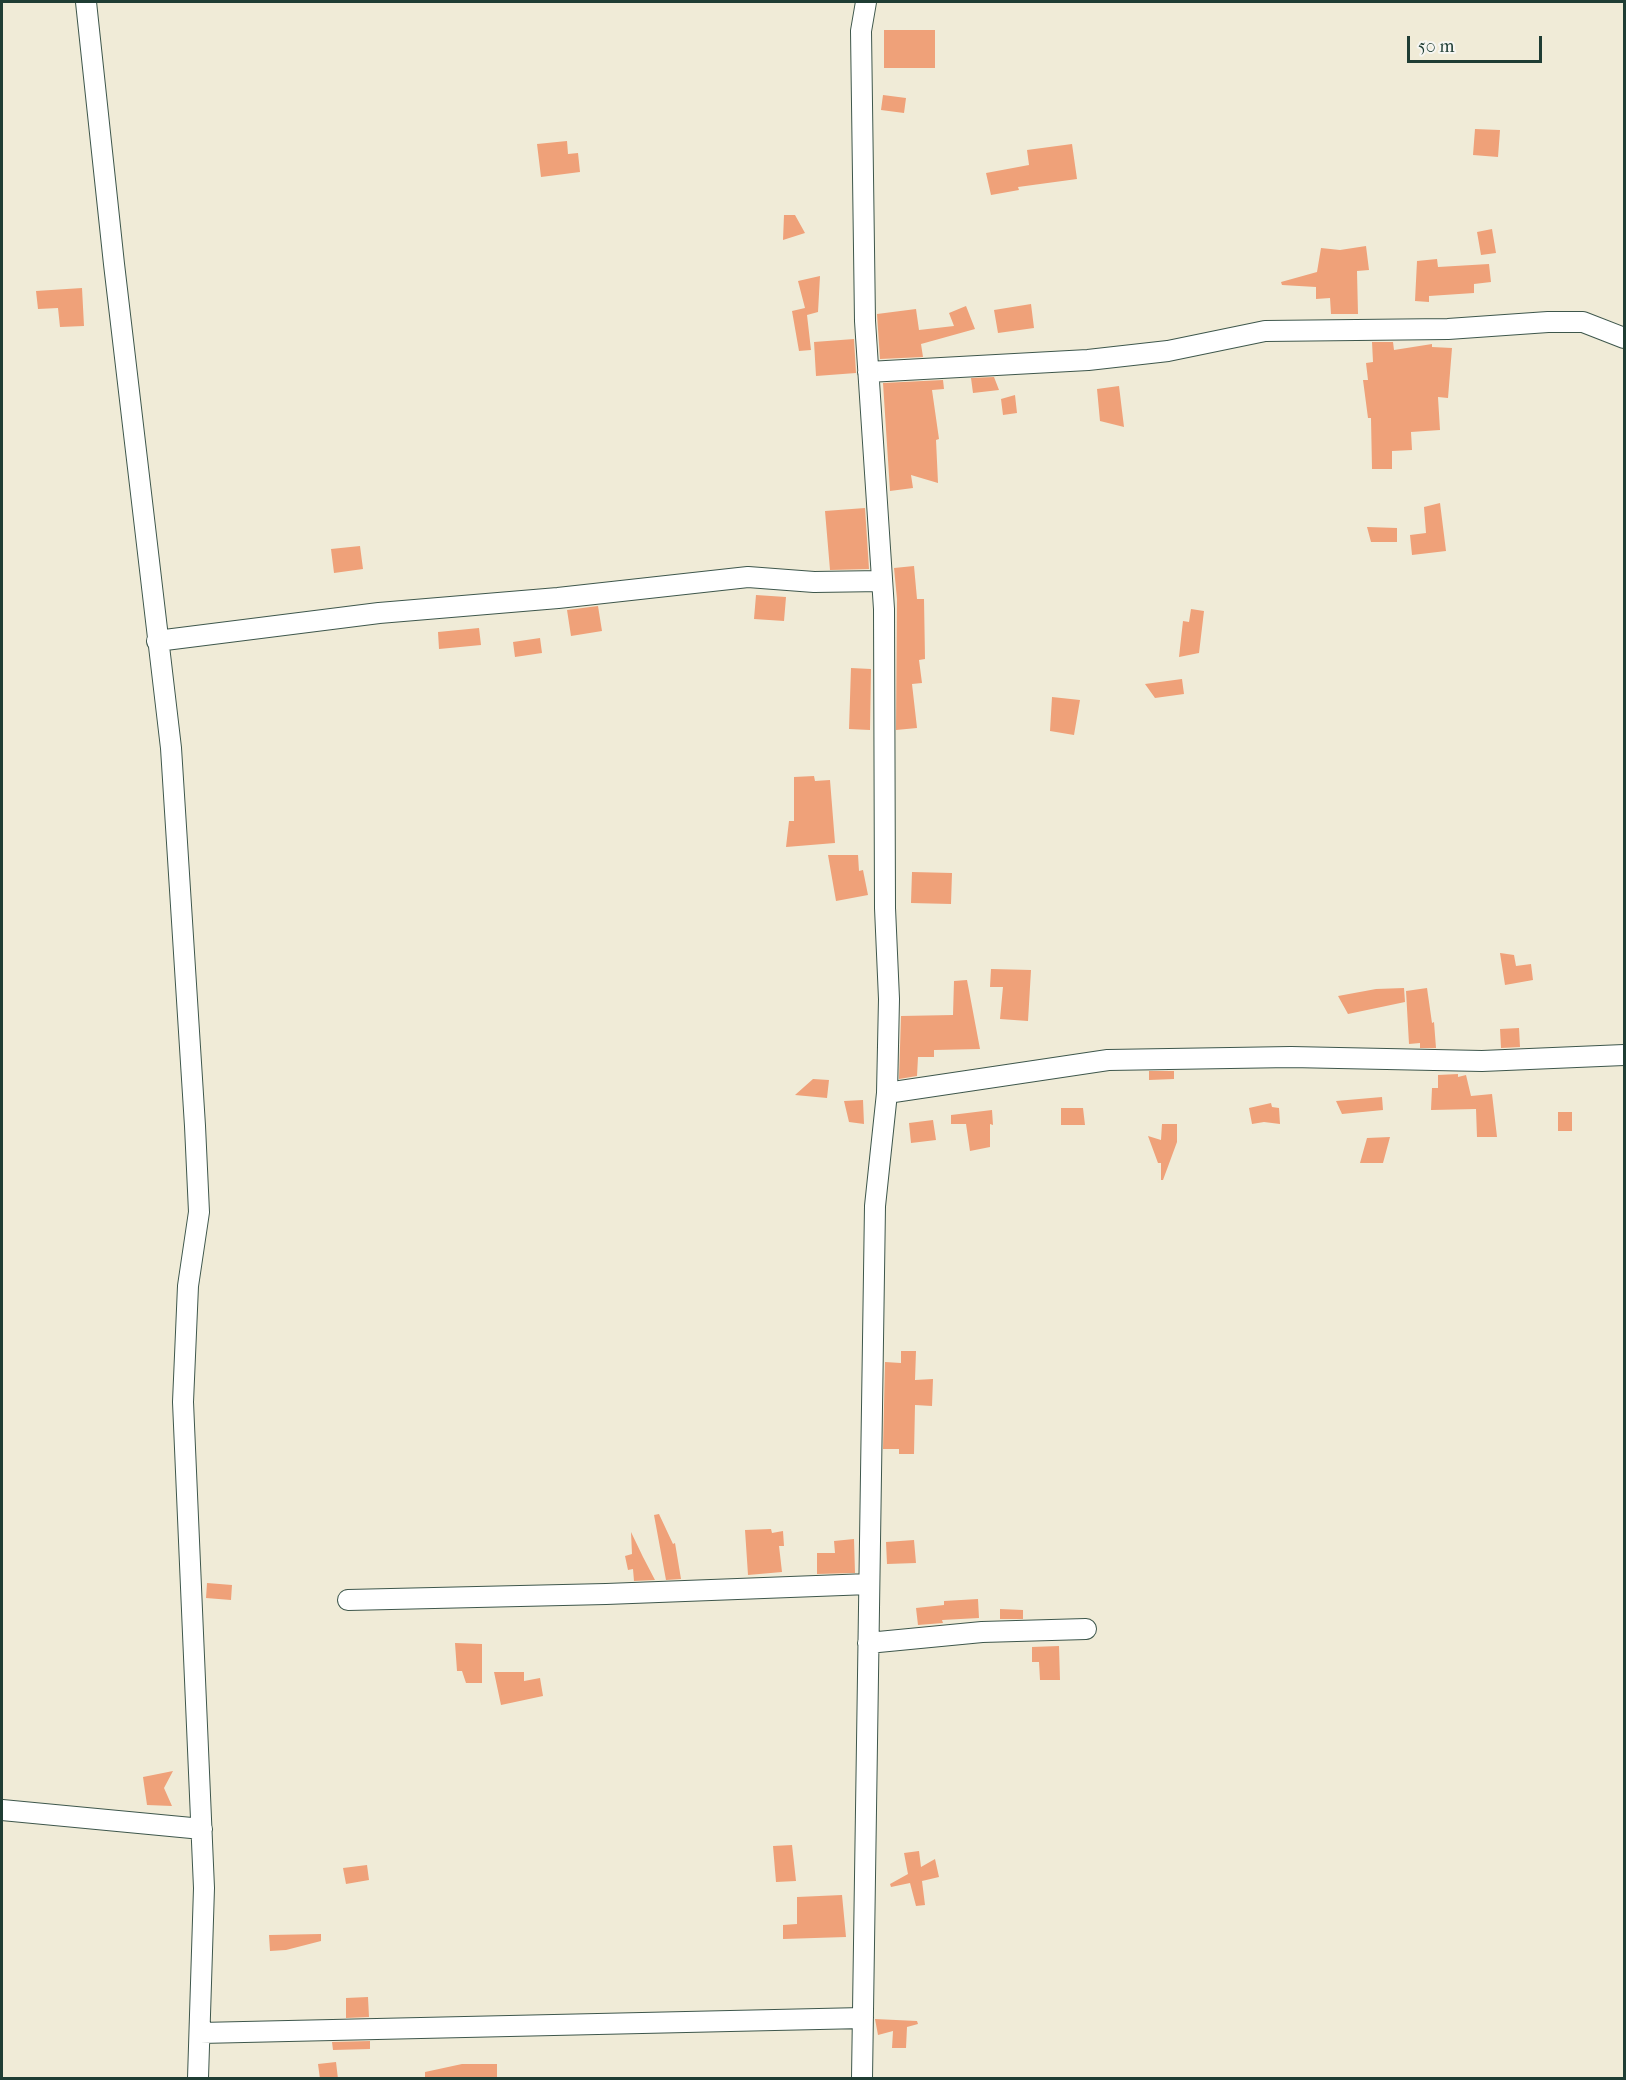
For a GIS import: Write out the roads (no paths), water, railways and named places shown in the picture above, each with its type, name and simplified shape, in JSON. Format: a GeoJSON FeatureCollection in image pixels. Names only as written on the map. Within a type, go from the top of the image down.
{"type":"FeatureCollection","features":[{"type":"Feature","properties":{"kind":"street"},"geometry":{"type":"LineString","coordinates":[[86,2],[171,748],[199,1212],[188,1286],[183,1402],[204,1888],[198,2079]]}},
{"type":"Feature","properties":{"kind":"street"},"geometry":{"type":"LineString","coordinates":[[862,2079],[875,1206],[887,1093],[889,999],[885,908],[882,581],[865,321],[861,31],[867,2]]}},
{"type":"Feature","properties":{"kind":"street"},"geometry":{"type":"LineString","coordinates":[[868,372],[1088,360],[1168,351],[1265,331],[1437,330],[1548,322],[1583,322],[1624,338]]}},
{"type":"Feature","properties":{"kind":"street"},"geometry":{"type":"LineString","coordinates":[[157,640],[378,613],[558,598],[748,577],[814,582],[882,581]]}},
{"type":"Feature","properties":{"kind":"street"},"geometry":{"type":"LineString","coordinates":[[887,1093],[1108,1060],[1291,1057],[1482,1061],[1624,1055]]}},
{"type":"Feature","properties":{"kind":"street"},"geometry":{"type":"LineString","coordinates":[[348,1600],[606,1594],[869,1584]]}},
{"type":"Feature","properties":{"kind":"street"},"geometry":{"type":"LineString","coordinates":[[868,1644],[982,1632],[1086,1629]]}},
{"type":"Feature","properties":{"kind":"street"},"geometry":{"type":"LineString","coordinates":[[2,1810],[202,1829]]}},
{"type":"Feature","properties":{"kind":"street"},"geometry":{"type":"LineString","coordinates":[[200,2033],[863,2018]]}}]}
